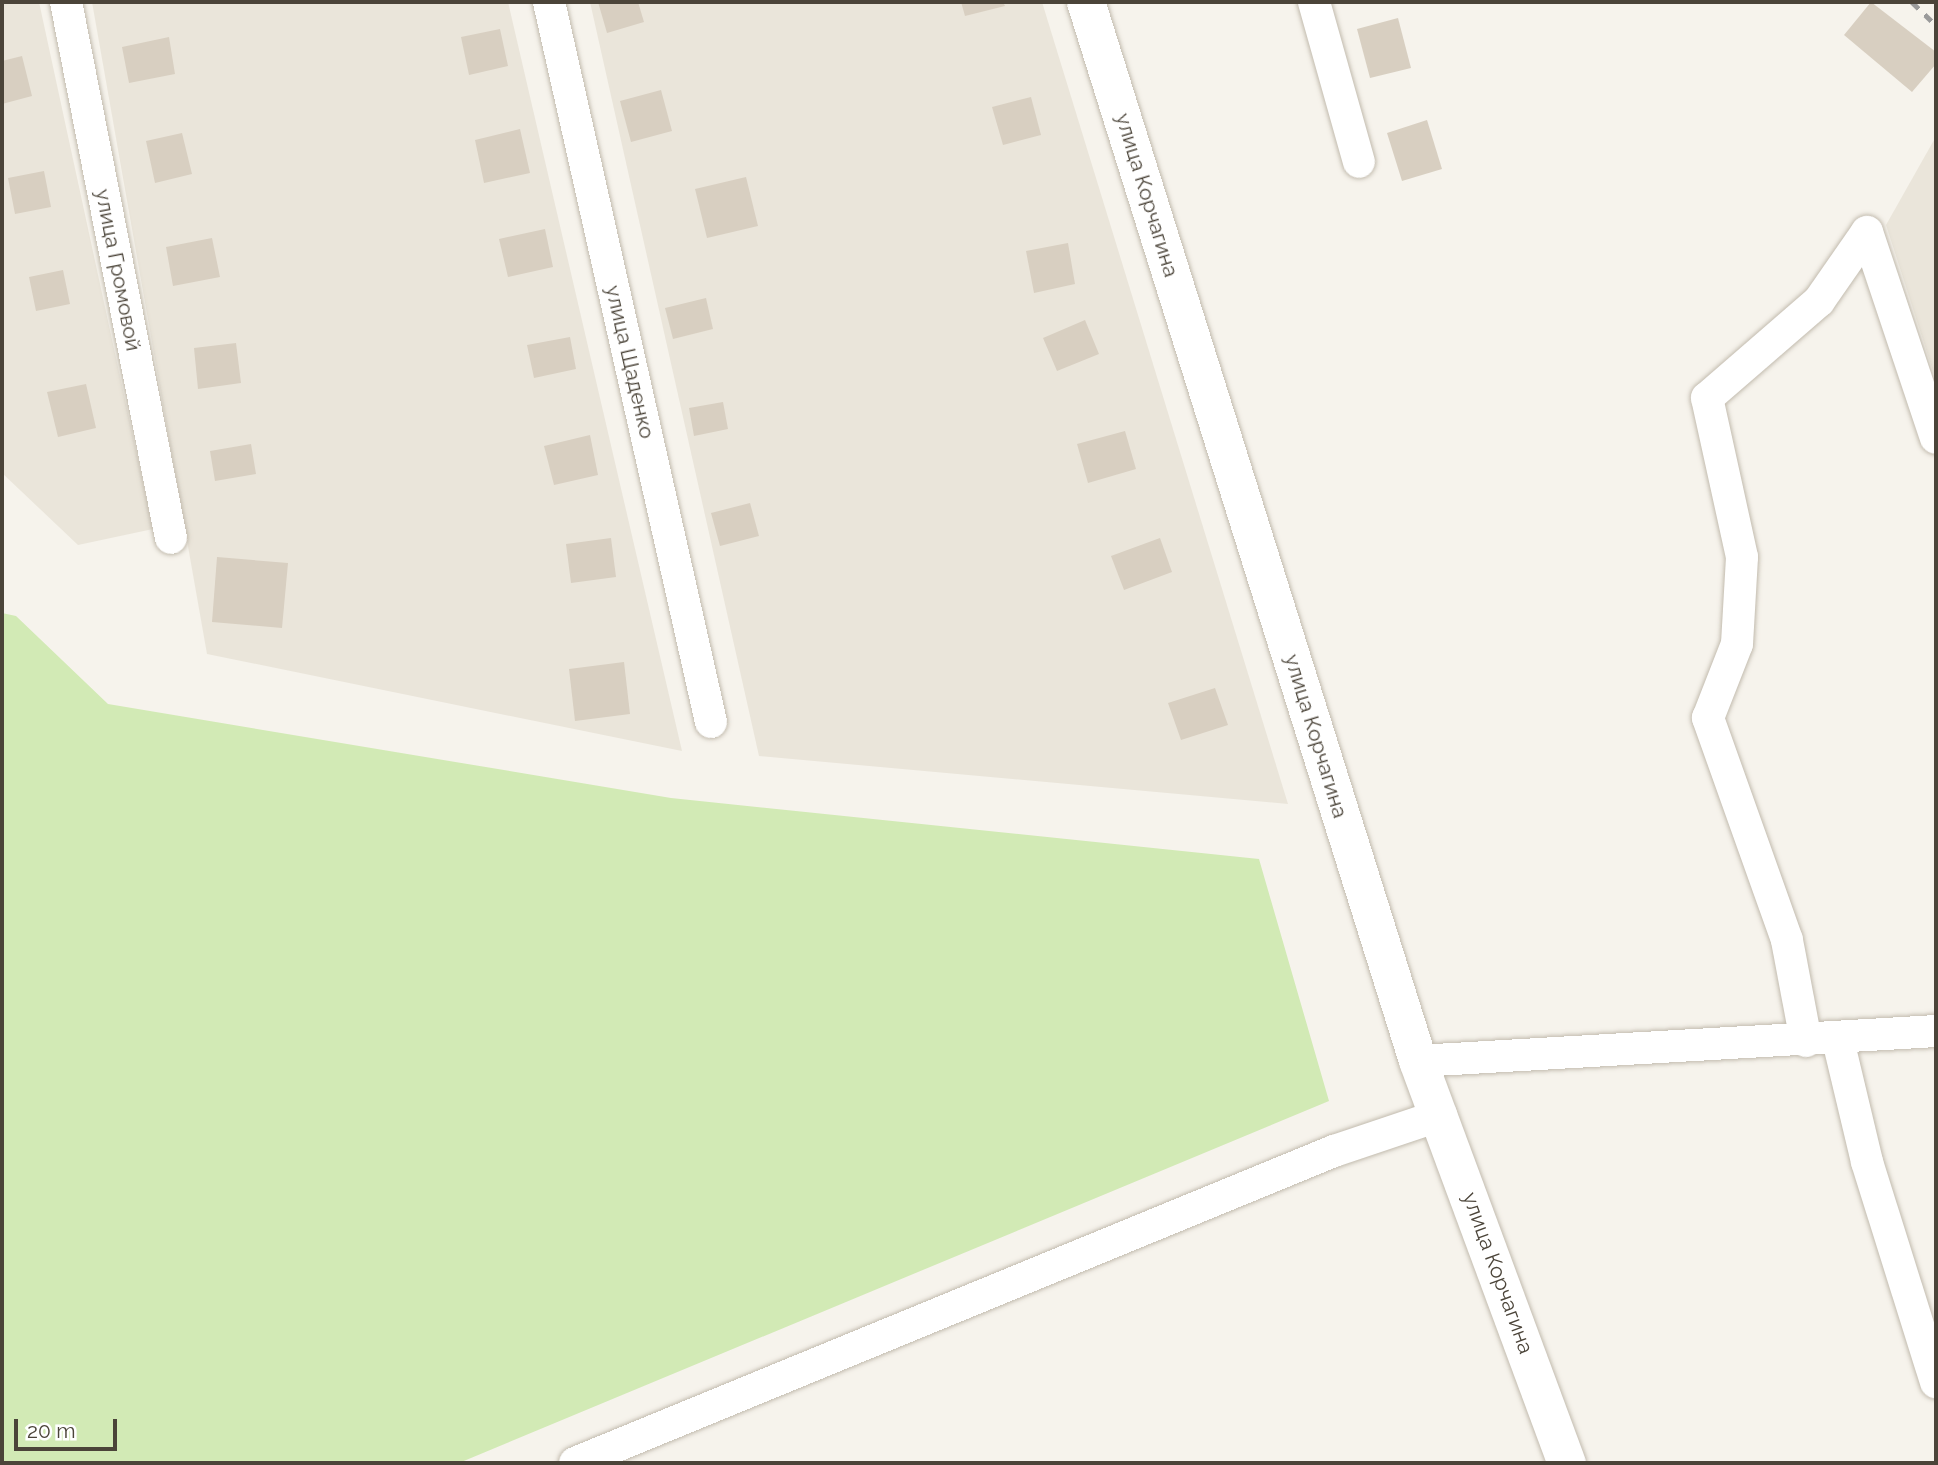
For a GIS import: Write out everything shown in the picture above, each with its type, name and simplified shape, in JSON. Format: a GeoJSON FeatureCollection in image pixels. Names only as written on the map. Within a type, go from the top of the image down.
{"type":"FeatureCollection","features":[{"type":"Feature","properties":{"kind":"street","name":"улица Громовой"},"geometry":{"type":"LineString","coordinates":[[66,2],[171,538]]}},
{"type":"Feature","properties":{"kind":"street","name":"улица Щаденко"},"geometry":{"type":"LineString","coordinates":[[549,2],[711,722]]}},
{"type":"Feature","properties":{"kind":"street","name":"улица Корчагина"},"geometry":{"type":"LineString","coordinates":[[1086,2],[1418,1061],[1441,1115],[1567,1463]]}},
{"type":"Feature","properties":{"kind":"street"},"geometry":{"type":"LineString","coordinates":[[1314,2],[1359,162]]}},
{"type":"Feature","properties":{"kind":"street"},"geometry":{"type":"LineString","coordinates":[[1806,1041],[1787,940],[1708,718],[1737,644],[1742,557],[1707,398],[1819,301],[1867,232],[1936,438]]}},
{"type":"Feature","properties":{"kind":"street"},"geometry":{"type":"LineString","coordinates":[[1418,1061],[1838,1040],[1936,1031]]}},
{"type":"Feature","properties":{"kind":"street"},"geometry":{"type":"LineString","coordinates":[[1838,1040],[1867,1162],[1936,1382]]}},
{"type":"Feature","properties":{"kind":"street"},"geometry":{"type":"LineString","coordinates":[[575,1463],[1334,1152],[1441,1115]]}},
{"type":"Feature","properties":{"kind":"shaded area"},"geometry":{"type":"Polygon","coordinates":[[[2,2],[39,2],[153,529],[78,545],[2,473],[2,2]]]}},
{"type":"Feature","properties":{"kind":"shaded area"},"geometry":{"type":"Polygon","coordinates":[[[92,2],[508,2],[682,751],[207,654],[92,2]]]}},
{"type":"Feature","properties":{"kind":"shaded area"},"geometry":{"type":"Polygon","coordinates":[[[590,2],[1042,2],[1288,804],[759,756],[590,2]]]}},
{"type":"Feature","properties":{"kind":"shaded area"},"geometry":{"type":"Polygon","coordinates":[[[1936,140],[1936,380],[1886,225],[1936,140]]]}},
{"type":"Feature","properties":{"kind":"green space"},"geometry":{"type":"Polygon","coordinates":[[[2,613],[16,616],[108,704],[671,798],[1259,859],[1329,1101],[459,1463],[2,1463],[2,613]]]}},
{"type":"Feature","properties":{"kind":"building"},"geometry":{"type":"Polygon","coordinates":[[[598,2],[638,2],[644,22],[607,33],[598,2]]]}},
{"type":"Feature","properties":{"kind":"building"},"geometry":{"type":"Polygon","coordinates":[[[961,2],[1003,2],[1005,6],[965,16],[961,2]]]}},
{"type":"Feature","properties":{"kind":"building"},"geometry":{"type":"Polygon","coordinates":[[[1871,2],[1936,52],[1936,64],[1912,92],[1844,35],[1871,2]]]}},
{"type":"Feature","properties":{"kind":"building"},"geometry":{"type":"Polygon","coordinates":[[[1398,18],[1411,68],[1370,78],[1357,29],[1398,18]]]}},
{"type":"Feature","properties":{"kind":"building"},"geometry":{"type":"Polygon","coordinates":[[[500,29],[508,66],[469,75],[461,37],[500,29]]]}},
{"type":"Feature","properties":{"kind":"building"},"geometry":{"type":"Polygon","coordinates":[[[169,37],[175,74],[129,83],[122,47],[169,37]]]}},
{"type":"Feature","properties":{"kind":"building"},"geometry":{"type":"Polygon","coordinates":[[[22,56],[32,96],[2,104],[2,61],[22,56]]]}},
{"type":"Feature","properties":{"kind":"building"},"geometry":{"type":"Polygon","coordinates":[[[661,90],[672,131],[631,142],[620,101],[661,90]]]}},
{"type":"Feature","properties":{"kind":"building"},"geometry":{"type":"Polygon","coordinates":[[[1031,97],[1041,135],[1003,145],[992,107],[1031,97]]]}},
{"type":"Feature","properties":{"kind":"building"},"geometry":{"type":"Polygon","coordinates":[[[1427,120],[1442,169],[1402,181],[1387,133],[1427,120]]]}},
{"type":"Feature","properties":{"kind":"building"},"geometry":{"type":"Polygon","coordinates":[[[520,129],[530,173],[484,183],[475,140],[520,129]]]}},
{"type":"Feature","properties":{"kind":"building"},"geometry":{"type":"Polygon","coordinates":[[[182,133],[192,174],[155,183],[146,141],[182,133]]]}},
{"type":"Feature","properties":{"kind":"building"},"geometry":{"type":"Polygon","coordinates":[[[44,171],[51,207],[15,214],[8,178],[44,171]]]}},
{"type":"Feature","properties":{"kind":"building"},"geometry":{"type":"Polygon","coordinates":[[[746,177],[758,226],[707,238],[695,189],[746,177]]]}},
{"type":"Feature","properties":{"kind":"building"},"geometry":{"type":"Polygon","coordinates":[[[545,229],[553,267],[508,277],[499,239],[545,229]]]}},
{"type":"Feature","properties":{"kind":"building"},"geometry":{"type":"Polygon","coordinates":[[[212,238],[220,277],[173,286],[166,247],[212,238]]]}},
{"type":"Feature","properties":{"kind":"building"},"geometry":{"type":"Polygon","coordinates":[[[1068,243],[1075,284],[1034,293],[1026,251],[1068,243]]]}},
{"type":"Feature","properties":{"kind":"building"},"geometry":{"type":"Polygon","coordinates":[[[63,270],[70,304],[36,311],[29,277],[63,270]]]}},
{"type":"Feature","properties":{"kind":"building"},"geometry":{"type":"Polygon","coordinates":[[[706,298],[713,329],[673,339],[665,308],[706,298]]]}},
{"type":"Feature","properties":{"kind":"building"},"geometry":{"type":"Polygon","coordinates":[[[1085,320],[1099,354],[1057,371],[1043,338],[1085,320]]]}},
{"type":"Feature","properties":{"kind":"building"},"geometry":{"type":"Polygon","coordinates":[[[570,337],[576,369],[534,378],[527,345],[570,337]]]}},
{"type":"Feature","properties":{"kind":"building"},"geometry":{"type":"Polygon","coordinates":[[[236,343],[241,383],[198,389],[194,348],[236,343]]]}},
{"type":"Feature","properties":{"kind":"building"},"geometry":{"type":"Polygon","coordinates":[[[86,384],[96,428],[58,437],[47,392],[86,384]]]}},
{"type":"Feature","properties":{"kind":"building"},"geometry":{"type":"Polygon","coordinates":[[[723,402],[728,429],[694,436],[689,408],[723,402]]]}},
{"type":"Feature","properties":{"kind":"building"},"geometry":{"type":"Polygon","coordinates":[[[1125,431],[1136,469],[1088,483],[1077,444],[1125,431]]]}},
{"type":"Feature","properties":{"kind":"building"},"geometry":{"type":"Polygon","coordinates":[[[590,435],[598,475],[554,485],[544,446],[590,435]]]}},
{"type":"Feature","properties":{"kind":"building"},"geometry":{"type":"Polygon","coordinates":[[[251,444],[256,474],[215,481],[210,451],[251,444]]]}},
{"type":"Feature","properties":{"kind":"building"},"geometry":{"type":"Polygon","coordinates":[[[750,503],[759,536],[720,546],[711,513],[750,503]]]}},
{"type":"Feature","properties":{"kind":"building"},"geometry":{"type":"Polygon","coordinates":[[[611,538],[616,577],[571,583],[566,544],[611,538]]]}},
{"type":"Feature","properties":{"kind":"building"},"geometry":{"type":"Polygon","coordinates":[[[1160,538],[1172,572],[1124,590],[1111,556],[1160,538]]]}},
{"type":"Feature","properties":{"kind":"building"},"geometry":{"type":"Polygon","coordinates":[[[217,557],[288,563],[282,628],[212,622],[217,557]]]}},
{"type":"Feature","properties":{"kind":"building"},"geometry":{"type":"Polygon","coordinates":[[[624,662],[630,714],[575,721],[569,669],[624,662]]]}},
{"type":"Feature","properties":{"kind":"building"},"geometry":{"type":"Polygon","coordinates":[[[1215,688],[1228,725],[1181,740],[1168,703],[1215,688]]]}},
{"type":"Feature","properties":{"kind":"railway"},"geometry":{"type":"LineString","coordinates":[[1912,2],[1936,25]]}}]}
